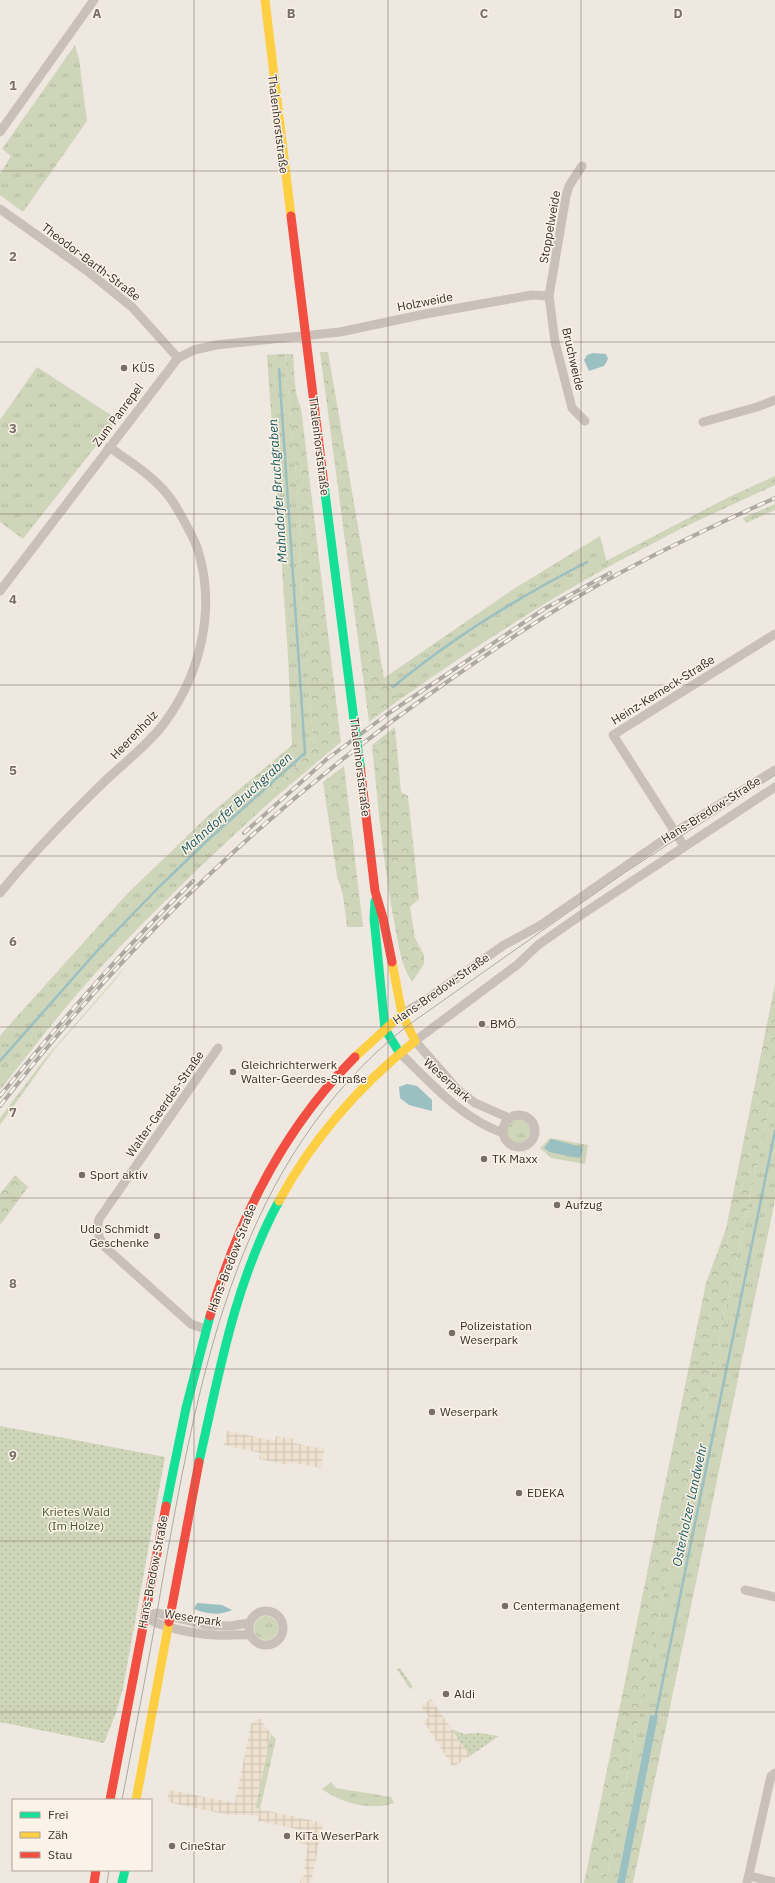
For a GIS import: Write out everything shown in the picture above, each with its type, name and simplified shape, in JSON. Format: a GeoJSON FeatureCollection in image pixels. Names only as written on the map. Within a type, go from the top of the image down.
{"type":"FeatureCollection","features":[{"type":"Feature","properties":{"kind":"main road","name":"Thalenhorststraße"},"geometry":{"type":"LineString","coordinates":[[264,0],[305,336],[376,891],[383,918],[402,1014],[414,1041]]}},
{"type":"Feature","properties":{"kind":"main road","name":"Thalenhorststraße"},"geometry":{"type":"LineString","coordinates":[[376,891],[374,918],[385,1029]]}},
{"type":"Feature","properties":{"kind":"main road","name":"Hans-Bredow-Straße"},"geometry":{"type":"LineString","coordinates":[[110,1799],[181,1428],[205,1329],[218,1286],[241,1228],[271,1169],[312,1105],[342,1071],[402,1014]]}},
{"type":"Feature","properties":{"kind":"main road"},"geometry":{"type":"LineString","coordinates":[[385,1029],[399,1052]]}},
{"type":"Feature","properties":{"kind":"main road","name":"Hans-Bredow-Straße"},"geometry":{"type":"LineString","coordinates":[[136,1799],[194,1484],[239,1298],[252,1258],[290,1181],[332,1122],[359,1090],[399,1052],[414,1041]]}},
{"type":"Feature","properties":{"kind":"main road"},"geometry":{"type":"LineString","coordinates":[[94,1883],[96,1871]]}},
{"type":"Feature","properties":{"kind":"main road"},"geometry":{"type":"LineString","coordinates":[[122,1883],[125,1871]]}},
{"type":"Feature","properties":{"kind":"street"},"geometry":{"type":"LineString","coordinates":[[0,132],[94,0]]}},
{"type":"Feature","properties":{"kind":"street","name":"Stoppelweide"},"geometry":{"type":"LineString","coordinates":[[550,296],[566,196],[569,186],[582,166]]}},
{"type":"Feature","properties":{"kind":"street","name":"Theodor-Barth-Straße"},"geometry":{"type":"LineString","coordinates":[[0,209],[86,270],[132,307],[178,358]]}},
{"type":"Feature","properties":{"kind":"street","name":"Holzweide"},"geometry":{"type":"LineString","coordinates":[[305,336],[340,332],[425,314],[532,295],[550,296]]}},
{"type":"Feature","properties":{"kind":"street","name":"Bruchweide"},"geometry":{"type":"LineString","coordinates":[[550,296],[554,342],[572,408],[585,421]]}},
{"type":"Feature","properties":{"kind":"street","name":"Zum Panrepel"},"geometry":{"type":"LineString","coordinates":[[0,591],[178,358],[194,350],[216,345],[305,336]]}},
{"type":"Feature","properties":{"kind":"street"},"geometry":{"type":"LineString","coordinates":[[703,422],[757,407],[775,400]]}},
{"type":"Feature","properties":{"kind":"street","name":"Heerenholz"},"geometry":{"type":"LineString","coordinates":[[0,893],[48,837],[165,723],[190,682],[197,662],[204,629],[205,595],[198,550],[173,501],[154,481],[110,447]]}},
{"type":"Feature","properties":{"kind":"street","name":"Heinz-Kerneck-Straße"},"geometry":{"type":"LineString","coordinates":[[684,846],[614,735],[775,634]]}},
{"type":"Feature","properties":{"kind":"street","name":"Hans-Bredow-Straße"},"geometry":{"type":"LineString","coordinates":[[402,1014],[430,997],[504,945],[541,925],[675,832],[775,770]]}},
{"type":"Feature","properties":{"kind":"street","name":"Hans-Bredow-Straße"},"geometry":{"type":"LineString","coordinates":[[414,1041],[517,965],[538,945],[684,846],[775,787]]}},
{"type":"Feature","properties":{"kind":"street","name":"Weserpark"},"geometry":{"type":"LineString","coordinates":[[399,1052],[445,1096],[472,1117],[492,1129],[503,1133],[509,1144],[520,1147],[529,1144],[535,1136],[536,1127],[527,1116],[519,1114],[508,1118],[475,1103],[458,1090],[414,1041]]}},
{"type":"Feature","properties":{"kind":"street","name":"Walter-Geerdes-Straße"},"geometry":{"type":"LineString","coordinates":[[205,1329],[191,1324],[105,1247],[99,1238],[97,1227],[99,1219],[218,1048]]}},
{"type":"Feature","properties":{"kind":"street"},"geometry":{"type":"LineString","coordinates":[[503,1133],[504,1125],[508,1118]]}},
{"type":"Feature","properties":{"kind":"street"},"geometry":{"type":"LineString","coordinates":[[745,1590],[775,1597]]}},
{"type":"Feature","properties":{"kind":"street"},"geometry":{"type":"LineString","coordinates":[[263,1610],[270,1611],[280,1617],[283,1626],[280,1637],[272,1644],[267,1645],[257,1643],[250,1635],[249,1623],[257,1613],[263,1610]]}},
{"type":"Feature","properties":{"kind":"street","name":"Weserpark"},"geometry":{"type":"LineString","coordinates":[[145,1617],[157,1613],[219,1626],[238,1626],[249,1623]]}},
{"type":"Feature","properties":{"kind":"street","name":"Weserpark"},"geometry":{"type":"LineString","coordinates":[[145,1617],[155,1624],[215,1635],[250,1635]]}},
{"type":"Feature","properties":{"kind":"street"},"geometry":{"type":"LineString","coordinates":[[775,1773],[770,1776],[748,1880],[775,1882]]}},
{"type":"Feature","properties":{"kind":"green space"},"geometry":{"type":"Polygon","coordinates":[[[75,45],[79,59],[87,121],[23,212],[0,195],[0,174],[11,156],[2,149],[75,45]]]}},
{"type":"Feature","properties":{"kind":"green space"},"geometry":{"type":"Polygon","coordinates":[[[320,352],[328,352],[384,678],[399,700],[369,722],[320,352]]]}},
{"type":"Feature","properties":{"kind":"green space"},"geometry":{"type":"Polygon","coordinates":[[[285,354],[299,508],[302,603],[314,748],[271,793],[271,801],[143,923],[102,966],[63,1011],[0,1090],[0,1036],[4,1031],[127,894],[209,815],[292,745],[288,656],[267,355],[285,354]]]}},
{"type":"Feature","properties":{"kind":"green space"},"geometry":{"type":"Polygon","coordinates":[[[285,354],[293,354],[295,388],[301,408],[341,742],[271,801],[271,793],[314,748],[302,603],[299,508],[285,354]]]}},
{"type":"Feature","properties":{"kind":"green space"},"geometry":{"type":"Polygon","coordinates":[[[37,367],[117,419],[23,539],[0,522],[0,420],[37,367]]]}},
{"type":"Feature","properties":{"kind":"green space"},"geometry":{"type":"Polygon","coordinates":[[[775,476],[775,485],[682,528],[608,567],[606,561],[729,497],[775,476]]]}},
{"type":"Feature","properties":{"kind":"green space"},"geometry":{"type":"Polygon","coordinates":[[[775,504],[775,510],[746,523],[743,518],[775,504]]]}},
{"type":"Feature","properties":{"kind":"green space"},"geometry":{"type":"Polygon","coordinates":[[[600,536],[608,567],[502,630],[399,700],[384,678],[512,590],[600,536]]]}},
{"type":"Feature","properties":{"kind":"green space"},"geometry":{"type":"Polygon","coordinates":[[[395,727],[401,792],[408,796],[419,899],[410,907],[415,938],[424,955],[424,964],[412,982],[405,968],[400,952],[390,899],[381,833],[372,745],[395,727]]]}},
{"type":"Feature","properties":{"kind":"green space"},"geometry":{"type":"Polygon","coordinates":[[[344,766],[363,927],[347,927],[343,895],[337,876],[323,782],[344,766]]]}},
{"type":"Feature","properties":{"kind":"green space"},"geometry":{"type":"Polygon","coordinates":[[[126,966],[53,1051],[0,1125],[0,1118],[43,1061],[126,966]]]}},
{"type":"Feature","properties":{"kind":"green space"},"geometry":{"type":"Polygon","coordinates":[[[775,984],[775,1081],[648,1667],[606,1883],[584,1883],[706,1283],[726,1229],[775,984]]]}},
{"type":"Feature","properties":{"kind":"green space"},"geometry":{"type":"Polygon","coordinates":[[[775,1081],[775,1200],[668,1717],[650,1715],[617,1883],[606,1883],[648,1667],[775,1081]]]}},
{"type":"Feature","properties":{"kind":"green space"},"geometry":{"type":"Polygon","coordinates":[[[519,1119],[524,1120],[530,1126],[530,1136],[524,1142],[519,1143],[514,1142],[508,1136],[507,1131],[508,1126],[514,1120],[519,1119]]]}},
{"type":"Feature","properties":{"kind":"green space"},"geometry":{"type":"Polygon","coordinates":[[[550,1138],[588,1145],[585,1164],[551,1158],[540,1148],[550,1138]]]}},
{"type":"Feature","properties":{"kind":"green space"},"geometry":{"type":"Polygon","coordinates":[[[15,1175],[28,1187],[0,1225],[0,1194],[15,1175]]]}},
{"type":"Feature","properties":{"kind":"green space","name":"Krietes Wald (Im Holze)"},"geometry":{"type":"Polygon","coordinates":[[[0,1426],[165,1457],[123,1688],[116,1713],[104,1743],[0,1722],[0,1426]]]}},
{"type":"Feature","properties":{"kind":"green space"},"geometry":{"type":"Polygon","coordinates":[[[266,1616],[274,1620],[278,1628],[274,1636],[266,1640],[258,1636],[254,1628],[258,1620],[266,1616]]]}},
{"type":"Feature","properties":{"kind":"green space"},"geometry":{"type":"Polygon","coordinates":[[[400,1668],[413,1687],[410,1689],[397,1669],[400,1668]]]}},
{"type":"Feature","properties":{"kind":"green space"},"geometry":{"type":"Polygon","coordinates":[[[658,1716],[668,1717],[633,1883],[625,1883],[658,1716]]]}},
{"type":"Feature","properties":{"kind":"green space"},"geometry":{"type":"Polygon","coordinates":[[[451,1729],[464,1734],[480,1733],[499,1736],[470,1756],[451,1729]]]}},
{"type":"Feature","properties":{"kind":"green space"},"geometry":{"type":"Polygon","coordinates":[[[271,1734],[276,1739],[260,1809],[255,1808],[271,1734]]]}},
{"type":"Feature","properties":{"kind":"green space"},"geometry":{"type":"Polygon","coordinates":[[[331,1782],[336,1788],[391,1797],[394,1803],[366,1806],[347,1802],[322,1789],[331,1782]]]}},
{"type":"Feature","properties":{"kind":"shaded area"},"geometry":{"type":"Polygon","coordinates":[[[227,1431],[275,1441],[276,1436],[294,1439],[293,1443],[324,1449],[321,1468],[290,1462],[289,1465],[259,1459],[261,1453],[224,1445],[227,1431]]]}},
{"type":"Feature","properties":{"kind":"shaded area"},"geometry":{"type":"Polygon","coordinates":[[[431,1699],[470,1756],[453,1767],[423,1721],[429,1717],[421,1706],[431,1699]]]}},
{"type":"Feature","properties":{"kind":"shaded area"},"geometry":{"type":"Polygon","coordinates":[[[259,1718],[271,1734],[255,1808],[323,1823],[311,1883],[300,1883],[302,1877],[307,1873],[304,1867],[308,1845],[300,1843],[302,1830],[258,1821],[258,1816],[229,1815],[167,1802],[169,1790],[235,1803],[251,1724],[259,1718]]]}},
{"type":"Feature","properties":{"kind":"water"},"geometry":{"type":"Polygon","coordinates":[[[593,353],[606,354],[608,359],[604,366],[589,371],[584,360],[587,355],[593,353]]]}},
{"type":"Feature","properties":{"kind":"water"},"geometry":{"type":"Polygon","coordinates":[[[407,1084],[417,1086],[432,1100],[432,1111],[409,1105],[400,1098],[399,1087],[407,1084]]]}},
{"type":"Feature","properties":{"kind":"water"},"geometry":{"type":"Polygon","coordinates":[[[551,1139],[582,1147],[583,1150],[581,1156],[579,1158],[549,1152],[544,1148],[551,1139]]]}},
{"type":"Feature","properties":{"kind":"water"},"geometry":{"type":"Polygon","coordinates":[[[197,1603],[222,1605],[232,1610],[218,1614],[208,1613],[194,1609],[197,1603]]]}},
{"type":"Feature","properties":{"kind":"water"},"geometry":{"type":"Polygon","coordinates":[[[650,1715],[658,1716],[625,1883],[617,1883],[650,1715]]]}},
{"type":"Feature","properties":{"kind":"waterway","name":"Mahndorfer Bruchgraben"},"geometry":{"type":"LineString","coordinates":[[0,1061],[97,951],[160,886],[210,838],[305,753],[279,369]]}},
{"type":"Feature","properties":{"kind":"waterway"},"geometry":{"type":"LineString","coordinates":[[393,687],[462,635],[536,589],[587,562]]}},
{"type":"Feature","properties":{"kind":"waterway","name":"Osterholzer Landwehr"},"geometry":{"type":"LineString","coordinates":[[655,1719],[775,1131]]}},
{"type":"Feature","properties":{"kind":"tram line"},"geometry":{"type":"LineString","coordinates":[[122,1799],[179,1491],[194,1416],[213,1343],[236,1271],[266,1203],[303,1138],[350,1079],[407,1026],[624,873],[775,775]]}},
{"type":"Feature","properties":{"kind":"tram line"},"geometry":{"type":"LineString","coordinates":[[107,1883],[109,1871]]}},
{"type":"Feature","properties":{"kind":"railway"},"geometry":{"type":"LineString","coordinates":[[0,1106],[99,987],[151,932],[262,826],[381,729],[490,652],[562,606],[652,556],[775,498]]}},
{"type":"Feature","properties":{"kind":"railway"},"geometry":{"type":"LineString","coordinates":[[244,833],[327,759],[389,713],[544,609],[610,573]]}},
{"type":"Feature","properties":{"kind":"railway"},"geometry":{"type":"LineString","coordinates":[[0,1096],[46,1040],[142,932],[193,881]]}},
{"type":"Feature","properties":{"kind":"traffic: fast"},"geometry":{"type":"LineString","coordinates":[[324,485],[354,720]]}},
{"type":"Feature","properties":{"kind":"traffic: fast"},"geometry":{"type":"LineString","coordinates":[[354,720],[360,765]]}},
{"type":"Feature","properties":{"kind":"traffic: fast"},"geometry":{"type":"LineString","coordinates":[[375,901],[374,918],[385,1029],[399,1052]]}},
{"type":"Feature","properties":{"kind":"traffic: fast"},"geometry":{"type":"LineString","coordinates":[[199,1462],[230,1328],[251,1263],[279,1201]]}},
{"type":"Feature","properties":{"kind":"traffic: fast"},"geometry":{"type":"LineString","coordinates":[[166,1506],[186,1408],[210,1316]]}},
{"type":"Feature","properties":{"kind":"traffic: fast"},"geometry":{"type":"LineString","coordinates":[[122,1883],[125,1871]]}},
{"type":"Feature","properties":{"kind":"traffic: slow"},"geometry":{"type":"LineString","coordinates":[[265,0],[291,216]]}},
{"type":"Feature","properties":{"kind":"traffic: slow"},"geometry":{"type":"LineString","coordinates":[[279,1201],[307,1156],[339,1114],[375,1076],[415,1041],[402,1014],[392,962]]}},
{"type":"Feature","properties":{"kind":"traffic: slow"},"geometry":{"type":"LineString","coordinates":[[355,1057],[402,1014]]}},
{"type":"Feature","properties":{"kind":"traffic: slow"},"geometry":{"type":"LineString","coordinates":[[136,1799],[169,1622]]}},
{"type":"Feature","properties":{"kind":"traffic: jam"},"geometry":{"type":"LineString","coordinates":[[291,216],[324,485]]}},
{"type":"Feature","properties":{"kind":"traffic: jam"},"geometry":{"type":"LineString","coordinates":[[360,765],[375,891],[383,918],[392,962]]}},
{"type":"Feature","properties":{"kind":"traffic: jam"},"geometry":{"type":"LineString","coordinates":[[210,1316],[234,1245],[266,1177],[306,1114],[355,1057]]}},
{"type":"Feature","properties":{"kind":"traffic: jam"},"geometry":{"type":"LineString","coordinates":[[169,1622],[199,1462]]}},
{"type":"Feature","properties":{"kind":"traffic: jam"},"geometry":{"type":"LineString","coordinates":[[110,1799],[166,1506]]}},
{"type":"Feature","properties":{"kind":"traffic: jam"},"geometry":{"type":"LineString","coordinates":[[94,1883],[96,1871]]}},
{"type":"Feature","properties":{"kind":"place","name":"KÜS"},"geometry":{"type":"Point","coordinates":[124,368]}},
{"type":"Feature","properties":{"kind":"place","name":"BMÖ"},"geometry":{"type":"Point","coordinates":[482,1024]}},
{"type":"Feature","properties":{"kind":"place","name":"Gleichrichterwerk Walter-Geerdes-Straße"},"geometry":{"type":"Point","coordinates":[233,1072]}},
{"type":"Feature","properties":{"kind":"place","name":"TK Maxx"},"geometry":{"type":"Point","coordinates":[484,1159]}},
{"type":"Feature","properties":{"kind":"place","name":"Sport aktiv"},"geometry":{"type":"Point","coordinates":[82,1175]}},
{"type":"Feature","properties":{"kind":"place","name":"Aufzug"},"geometry":{"type":"Point","coordinates":[557,1205]}},
{"type":"Feature","properties":{"kind":"place","name":"Udo Schmidt Geschenke"},"geometry":{"type":"Point","coordinates":[157,1236]}},
{"type":"Feature","properties":{"kind":"place","name":"Polizeistation Weserpark"},"geometry":{"type":"Point","coordinates":[452,1333]}},
{"type":"Feature","properties":{"kind":"place","name":"Weserpark"},"geometry":{"type":"Point","coordinates":[432,1412]}},
{"type":"Feature","properties":{"kind":"place","name":"EDEKA"},"geometry":{"type":"Point","coordinates":[519,1493]}},
{"type":"Feature","properties":{"kind":"place","name":"Centermanagement"},"geometry":{"type":"Point","coordinates":[505,1606]}},
{"type":"Feature","properties":{"kind":"place","name":"Aldi"},"geometry":{"type":"Point","coordinates":[446,1694]}},
{"type":"Feature","properties":{"kind":"place","name":"KiTa WeserPark"},"geometry":{"type":"Point","coordinates":[287,1836]}},
{"type":"Feature","properties":{"kind":"place","name":"CineStar"},"geometry":{"type":"Point","coordinates":[172,1846]}}]}
